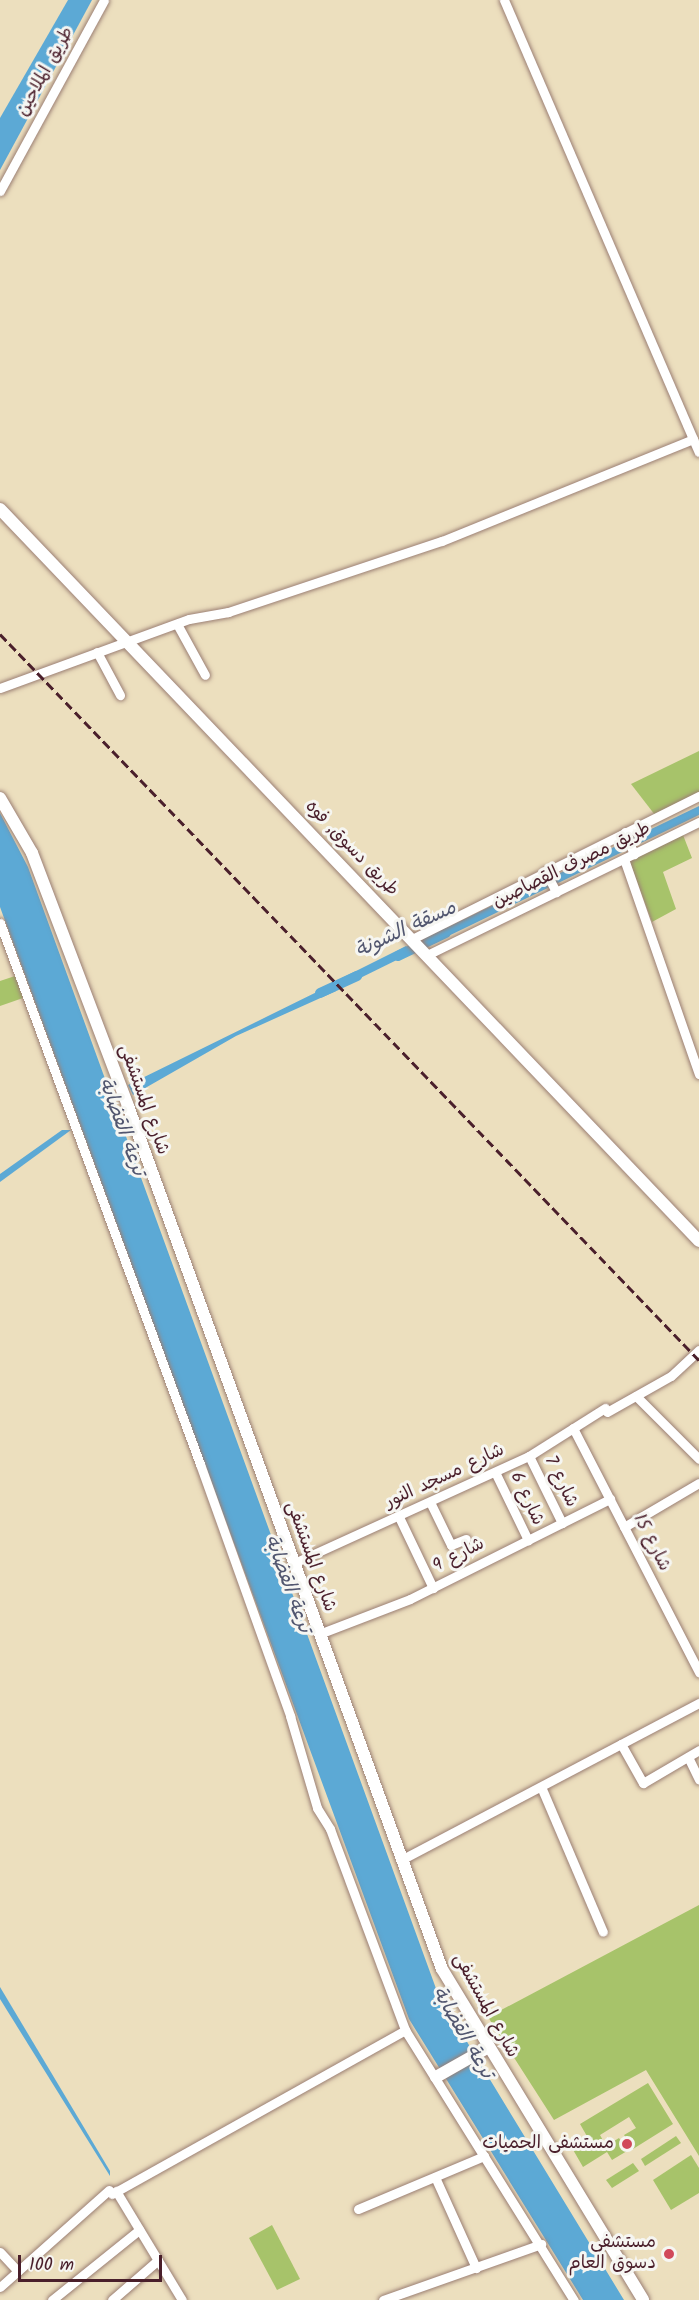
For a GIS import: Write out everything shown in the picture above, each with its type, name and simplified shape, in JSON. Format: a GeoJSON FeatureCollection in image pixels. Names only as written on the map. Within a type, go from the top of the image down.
{"type":"FeatureCollection","features":[{"type":"Feature","properties":{"kind":"main road","name":"طريق دسوق, فوه"},"geometry":{"type":"LineString","coordinates":[[0,508],[699,1242]]}},
{"type":"Feature","properties":{"kind":"main road","name":"شارع المستشفى"},"geometry":{"type":"LineString","coordinates":[[0,798],[32,853],[442,1969],[482,2050],[643,2300]]}},
{"type":"Feature","properties":{"kind":"main road"},"geometry":{"type":"LineString","coordinates":[[438,2076],[482,2050]]}},
{"type":"Feature","properties":{"kind":"street","name":"طريق الملاحين"},"geometry":{"type":"LineString","coordinates":[[0,191],[104,0]]}},
{"type":"Feature","properties":{"kind":"street"},"geometry":{"type":"LineString","coordinates":[[504,0],[699,452]]}},
{"type":"Feature","properties":{"kind":"street"},"geometry":{"type":"LineString","coordinates":[[0,688],[127,640],[177,624],[228,612],[442,541],[693,439]]}},
{"type":"Feature","properties":{"kind":"street"},"geometry":{"type":"LineString","coordinates":[[177,624],[205,675]]}},
{"type":"Feature","properties":{"kind":"street"},"geometry":{"type":"LineString","coordinates":[[97,652],[120,695]]}},
{"type":"Feature","properties":{"kind":"street"},"geometry":{"type":"LineString","coordinates":[[412,939],[699,796]]}},
{"type":"Feature","properties":{"kind":"street","name":"طريق مصرف القصاصين"},"geometry":{"type":"LineString","coordinates":[[427,955],[699,822]]}},
{"type":"Feature","properties":{"kind":"street"},"geometry":{"type":"LineString","coordinates":[[625,832],[634,854]]}},
{"type":"Feature","properties":{"kind":"street"},"geometry":{"type":"LineString","coordinates":[[624,859],[699,1074]]}},
{"type":"Feature","properties":{"kind":"street"},"geometry":{"type":"LineString","coordinates":[[545,871],[556,892]]}},
{"type":"Feature","properties":{"kind":"street"},"geometry":{"type":"LineString","coordinates":[[0,923],[200,1464],[290,1716],[317,1808],[330,1829],[405,2030],[438,2076],[484,2156],[574,2300]]}},
{"type":"Feature","properties":{"kind":"street","name":"شارع مسجد النور"},"geometry":{"type":"LineString","coordinates":[[294,1563],[529,1456],[573,1428],[671,1376],[699,1350]]}},
{"type":"Feature","properties":{"kind":"street"},"geometry":{"type":"LineString","coordinates":[[636,1396],[699,1459]]}},
{"type":"Feature","properties":{"kind":"street","name":"شارع 15"},"geometry":{"type":"LineString","coordinates":[[573,1428],[699,1672]]}},
{"type":"Feature","properties":{"kind":"street","name":"شارع 7"},"geometry":{"type":"LineString","coordinates":[[529,1456],[562,1523]]}},
{"type":"Feature","properties":{"kind":"street","name":"شارع 6"},"geometry":{"type":"LineString","coordinates":[[495,1472],[528,1540]]}},
{"type":"Feature","properties":{"kind":"street"},"geometry":{"type":"LineString","coordinates":[[624,1527],[699,1483]]}},
{"type":"Feature","properties":{"kind":"street","name":"شارع 9"},"geometry":{"type":"LineString","coordinates":[[319,1634],[434,1588],[610,1499]]}},
{"type":"Feature","properties":{"kind":"street"},"geometry":{"type":"LineString","coordinates":[[430,1502],[451,1545],[466,1539]]}},
{"type":"Feature","properties":{"kind":"street"},"geometry":{"type":"LineString","coordinates":[[399,1517],[434,1588]]}},
{"type":"Feature","properties":{"kind":"street"},"geometry":{"type":"LineString","coordinates":[[688,1651],[699,1646]]}},
{"type":"Feature","properties":{"kind":"street"},"geometry":{"type":"LineString","coordinates":[[401,1860],[542,1789],[699,1703]]}},
{"type":"Feature","properties":{"kind":"street"},"geometry":{"type":"LineString","coordinates":[[621,1744],[643,1783],[699,1750]]}},
{"type":"Feature","properties":{"kind":"street"},"geometry":{"type":"LineString","coordinates":[[688,1757],[699,1779]]}},
{"type":"Feature","properties":{"kind":"street"},"geometry":{"type":"LineString","coordinates":[[542,1789],[603,1932]]}},
{"type":"Feature","properties":{"kind":"street"},"geometry":{"type":"LineString","coordinates":[[0,2287],[112,2192],[405,2030]]}},
{"type":"Feature","properties":{"kind":"street"},"geometry":{"type":"LineString","coordinates":[[358,2209],[484,2156]]}},
{"type":"Feature","properties":{"kind":"street"},"geometry":{"type":"LineString","coordinates":[[435,2177],[476,2268]]}},
{"type":"Feature","properties":{"kind":"street"},"geometry":{"type":"LineString","coordinates":[[112,2192],[139,2230],[182,2300]]}},
{"type":"Feature","properties":{"kind":"street"},"geometry":{"type":"LineString","coordinates":[[52,2300],[139,2230]]}},
{"type":"Feature","properties":{"kind":"street"},"geometry":{"type":"LineString","coordinates":[[383,2300],[541,2244]]}},
{"type":"Feature","properties":{"kind":"street"},"geometry":{"type":"LineString","coordinates":[[0,2252],[18,2271]]}},
{"type":"Feature","properties":{"kind":"street"},"geometry":{"type":"LineString","coordinates":[[116,2299],[158,2260]]}},
{"type":"Feature","properties":{"kind":"green space"},"geometry":{"type":"Polygon","coordinates":[[[699,751],[699,794],[655,815],[631,784],[699,751]]]}},
{"type":"Feature","properties":{"kind":"green space"},"geometry":{"type":"Polygon","coordinates":[[[683,835],[692,858],[663,872],[676,909],[652,922],[629,860],[683,835]]]}},
{"type":"Feature","properties":{"kind":"green space"},"geometry":{"type":"Polygon","coordinates":[[[15,976],[23,998],[0,1006],[0,981],[15,976]]]}},
{"type":"Feature","properties":{"kind":"green space"},"geometry":{"type":"Polygon","coordinates":[[[699,1905],[699,2156],[646,2070],[554,2120],[488,2017],[699,1905]]]}},
{"type":"Feature","properties":{"kind":"green space"},"geometry":{"type":"Polygon","coordinates":[[[648,2083],[673,2124],[633,2149],[624,2135],[636,2128],[629,2117],[600,2135],[606,2146],[619,2138],[627,2151],[612,2160],[607,2152],[583,2167],[572,2148],[588,2138],[580,2124],[648,2083]]]}},
{"type":"Feature","properties":{"kind":"green space"},"geometry":{"type":"Polygon","coordinates":[[[676,2136],[681,2143],[645,2166],[641,2159],[676,2136]]]}},
{"type":"Feature","properties":{"kind":"green space"},"geometry":{"type":"Polygon","coordinates":[[[691,2155],[699,2168],[699,2193],[671,2210],[653,2180],[691,2155]]]}},
{"type":"Feature","properties":{"kind":"green space"},"geometry":{"type":"Polygon","coordinates":[[[633,2163],[639,2171],[612,2188],[606,2180],[633,2163]]]}},
{"type":"Feature","properties":{"kind":"green space"},"geometry":{"type":"Polygon","coordinates":[[[272,2225],[300,2279],[277,2290],[249,2238],[272,2225]]]}},
{"type":"Feature","properties":{"kind":"water"},"geometry":{"type":"Polygon","coordinates":[[[68,0],[92,0],[0,170],[0,118],[68,0]]]}},
{"type":"Feature","properties":{"kind":"water"},"geometry":{"type":"Polygon","coordinates":[[[699,806],[699,815],[436,942],[431,935],[699,806]]]}},
{"type":"Feature","properties":{"kind":"water","name":"ترعة القضابة"},"geometry":{"type":"Polygon","coordinates":[[[0,813],[28,867],[438,1994],[624,2300],[583,2300],[409,2019],[0,907],[0,813]]]}},
{"type":"Feature","properties":{"kind":"water"},"geometry":{"type":"Polygon","coordinates":[[[406,946],[411,953],[348,984],[342,978],[406,946]]]}},
{"type":"Feature","properties":{"kind":"water"},"geometry":{"type":"Polygon","coordinates":[[[331,985],[336,991],[236,1036],[133,1095],[128,1085],[331,985]]]}},
{"type":"Feature","properties":{"kind":"water"},"geometry":{"type":"Polygon","coordinates":[[[62,1130],[71,1130],[0,1182],[0,1174],[62,1130]]]}},
{"type":"Feature","properties":{"kind":"water"},"geometry":{"type":"Polygon","coordinates":[[[0,1987],[110,2171],[110,2176],[0,1999],[0,1987]]]}},
{"type":"Feature","properties":{"kind":"waterway","name":"مسقة الشونة"},"geometry":{"type":"LineString","coordinates":[[398,956],[446,933]]}},
{"type":"Feature","properties":{"kind":"waterway","name":"مسقة الشونة"},"geometry":{"type":"LineString","coordinates":[[320,993],[357,976]]}},
{"type":"Feature","properties":{"kind":"railway"},"geometry":{"type":"LineString","coordinates":[[0,634],[699,1360]]}},
{"type":"Feature","properties":{"kind":"place","name":"مستشفى الحميات"},"geometry":{"type":"Point","coordinates":[627,2144]}},
{"type":"Feature","properties":{"kind":"place","name":"مستشفى دسوق العام"},"geometry":{"type":"Point","coordinates":[669,2254]}}]}
